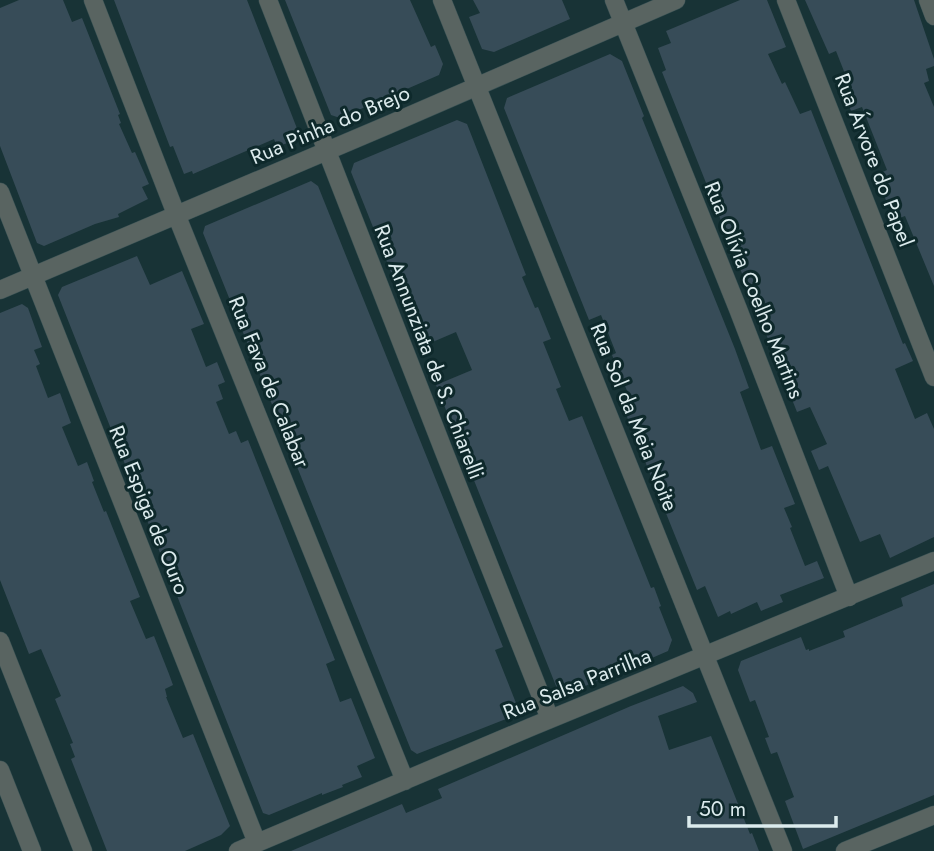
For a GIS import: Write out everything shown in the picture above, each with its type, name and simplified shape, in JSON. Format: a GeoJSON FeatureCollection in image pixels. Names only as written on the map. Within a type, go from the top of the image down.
{"type":"FeatureCollection","features":[{"type":"Feature","properties":{"kind":"street","name":"Rua Fava de Calabar"},"geometry":{"type":"LineString","coordinates":[[93,0],[176,214],[405,780]]}},
{"type":"Feature","properties":{"kind":"street","name":"Rua Annunziata de S. Chiarelli"},"geometry":{"type":"LineString","coordinates":[[268,0],[550,719]]}},
{"type":"Feature","properties":{"kind":"street","name":"Rua Sol da Meia Noite"},"geometry":{"type":"LineString","coordinates":[[442,0],[783,851]]}},
{"type":"Feature","properties":{"kind":"street","name":"Rua Olívia Coelho Martins"},"geometry":{"type":"LineString","coordinates":[[614,0],[738,309],[849,597]]}},
{"type":"Feature","properties":{"kind":"street","name":"Rua Pinha do Brejo"},"geometry":{"type":"LineString","coordinates":[[0,290],[676,0]]}},
{"type":"Feature","properties":{"kind":"street","name":"Rua Árvore do Papel"},"geometry":{"type":"LineString","coordinates":[[786,0],[934,377]]}},
{"type":"Feature","properties":{"kind":"street"},"geometry":{"type":"LineString","coordinates":[[929,0],[934,16]]}},
{"type":"Feature","properties":{"kind":"street","name":"Rua Espiga de Ouro"},"geometry":{"type":"LineString","coordinates":[[0,192],[257,843]]}},
{"type":"Feature","properties":{"kind":"street","name":"Rua Salsa Parrilha"},"geometry":{"type":"LineString","coordinates":[[238,851],[934,561]]}},
{"type":"Feature","properties":{"kind":"street"},"geometry":{"type":"LineString","coordinates":[[0,641],[83,851]]}},
{"type":"Feature","properties":{"kind":"street"},"geometry":{"type":"LineString","coordinates":[[0,770],[32,851]]}},
{"type":"Feature","properties":{"kind":"street"},"geometry":{"type":"LineString","coordinates":[[845,851],[934,815]]}},
{"type":"Feature","properties":{"kind":"building"},"geometry":{"type":"Polygon","coordinates":[[[19,0],[63,0],[72,22],[82,18],[120,114],[119,124],[149,184],[142,187],[148,199],[118,214],[119,217],[95,224],[44,246],[37,243],[0,146],[0,8],[19,0]]]}},
{"type":"Feature","properties":{"kind":"building"},"geometry":{"type":"Polygon","coordinates":[[[114,0],[247,0],[298,131],[295,140],[277,147],[274,139],[193,174],[192,171],[184,174],[173,146],[170,147],[114,0]]]}},
{"type":"Feature","properties":{"kind":"building"},"geometry":{"type":"Polygon","coordinates":[[[285,0],[410,0],[431,47],[435,45],[443,64],[439,75],[340,118],[331,115],[285,0]]]}},
{"type":"Feature","properties":{"kind":"building"},"geometry":{"type":"Polygon","coordinates":[[[473,0],[562,0],[570,19],[494,52],[482,49],[469,17],[480,13],[473,0]]]}},
{"type":"Feature","properties":{"kind":"building"},"geometry":{"type":"Polygon","coordinates":[[[740,0],[767,0],[786,47],[768,54],[800,114],[811,110],[903,344],[905,343],[913,361],[895,369],[915,419],[927,413],[934,429],[934,537],[890,558],[880,534],[860,542],[828,466],[819,470],[811,451],[827,444],[810,407],[797,412],[662,72],[666,70],[658,48],[671,43],[666,31],[740,0]]]}},
{"type":"Feature","properties":{"kind":"building"},"geometry":{"type":"Polygon","coordinates":[[[805,0],[914,0],[934,59],[934,66],[926,69],[929,81],[924,83],[934,107],[934,286],[905,216],[893,218],[876,175],[887,170],[862,107],[851,111],[844,92],[851,89],[836,51],[829,54],[805,0]]]}},
{"type":"Feature","properties":{"kind":"building"},"geometry":{"type":"Polygon","coordinates":[[[610,54],[622,61],[644,116],[642,118],[735,349],[749,388],[740,392],[761,450],[772,446],[795,504],[784,508],[805,566],[817,561],[824,578],[780,595],[783,602],[761,611],[757,602],[718,617],[705,586],[697,590],[619,397],[628,393],[612,355],[616,353],[601,315],[589,320],[504,108],[507,98],[610,54]]]}},
{"type":"Feature","properties":{"kind":"building"},"geometry":{"type":"Polygon","coordinates":[[[457,120],[467,124],[526,275],[522,277],[551,339],[543,342],[561,387],[556,389],[569,421],[582,416],[651,588],[654,587],[672,640],[668,651],[645,661],[643,657],[599,675],[601,679],[565,695],[558,691],[436,385],[472,370],[456,332],[421,347],[351,172],[354,163],[457,120]]]}},
{"type":"Feature","properties":{"kind":"building"},"geometry":{"type":"Polygon","coordinates":[[[311,181],[318,186],[503,647],[495,650],[516,703],[503,709],[506,719],[417,754],[411,750],[203,233],[205,226],[311,181]]]}},
{"type":"Feature","properties":{"kind":"building"},"geometry":{"type":"Polygon","coordinates":[[[137,256],[150,285],[182,271],[204,324],[191,329],[206,367],[217,362],[225,382],[218,385],[223,399],[216,402],[229,434],[236,431],[241,443],[248,440],[335,660],[326,664],[340,702],[351,698],[375,758],[357,766],[362,777],[269,815],[263,813],[58,295],[62,287],[137,256]]]}},
{"type":"Feature","properties":{"kind":"building"},"geometry":{"type":"Polygon","coordinates":[[[22,304],[28,308],[42,347],[34,350],[40,364],[36,366],[48,398],[60,393],[71,423],[62,427],[78,466],[87,462],[94,481],[92,482],[140,597],[130,601],[146,639],[154,636],[169,674],[173,685],[165,689],[166,697],[183,738],[193,734],[230,826],[221,835],[185,851],[107,851],[71,759],[75,757],[70,744],[73,743],[55,699],[61,696],[41,649],[29,654],[0,580],[0,313],[22,304]]]}},
{"type":"Feature","properties":{"kind":"building"},"geometry":{"type":"Polygon","coordinates":[[[934,584],[934,795],[803,849],[785,801],[794,797],[777,752],[771,754],[765,738],[769,737],[755,700],[750,702],[738,670],[741,661],[801,637],[806,650],[809,651],[845,637],[843,631],[903,606],[901,598],[934,584]]]}},
{"type":"Feature","properties":{"kind":"building"},"geometry":{"type":"Polygon","coordinates":[[[683,686],[693,693],[697,702],[658,716],[669,750],[711,736],[759,851],[291,851],[402,804],[406,813],[442,798],[438,789],[683,686]]]}}]}
